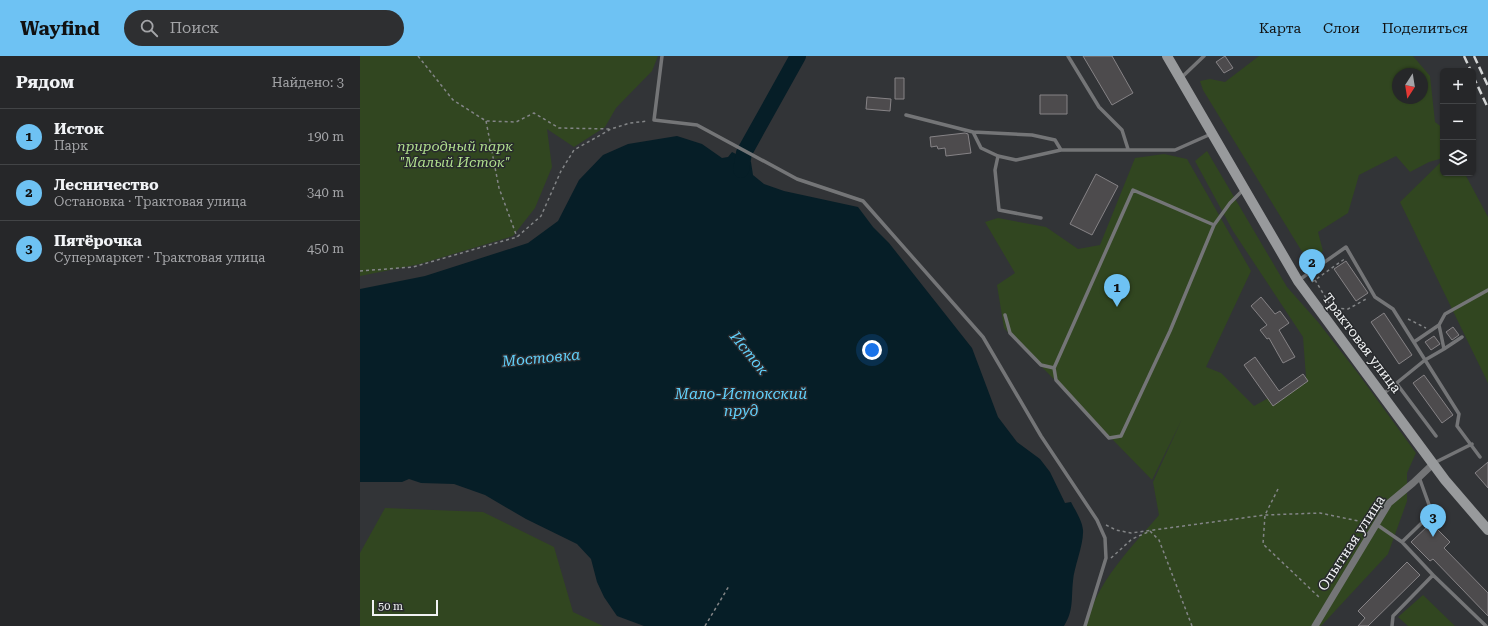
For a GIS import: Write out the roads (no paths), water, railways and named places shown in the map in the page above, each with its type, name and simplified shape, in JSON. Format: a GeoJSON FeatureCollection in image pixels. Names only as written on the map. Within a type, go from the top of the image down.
{"type":"FeatureCollection","features":[{"type":"Feature","properties":{"kind":"main road","name":"Трактовая улица"},"geometry":{"type":"LineString","coordinates":[[1167,56],[1243,189],[1298,281],[1433,464],[1488,530]]}},
{"type":"Feature","properties":{"kind":"street","name":"Опытная улица"},"geometry":{"type":"LineString","coordinates":[[1315,626],[1389,503],[1433,464]]}},
{"type":"Feature","properties":{"kind":"lane"},"geometry":{"type":"LineString","coordinates":[[662,56],[654,120],[697,125],[797,179],[863,201],[983,337],[1041,436],[1097,520],[1105,538],[1106,558],[1086,626]]}},
{"type":"Feature","properties":{"kind":"lane"},"geometry":{"type":"LineString","coordinates":[[1068,56],[1098,107],[1122,130],[1128,148]]}},
{"type":"Feature","properties":{"kind":"lane"},"geometry":{"type":"LineString","coordinates":[[1180,79],[1204,56]]}},
{"type":"Feature","properties":{"kind":"lane"},"geometry":{"type":"LineString","coordinates":[[906,115],[973,132],[1032,135],[1055,140],[1061,150]]}},
{"type":"Feature","properties":{"kind":"lane"},"geometry":{"type":"LineString","coordinates":[[973,132],[981,148],[998,156],[1016,160],[1061,150],[1128,148],[1175,150],[1212,133]]}},
{"type":"Feature","properties":{"kind":"lane"},"geometry":{"type":"LineString","coordinates":[[998,156],[995,170],[999,210],[1041,218]]}},
{"type":"Feature","properties":{"kind":"lane"},"geometry":{"type":"LineString","coordinates":[[1214,225],[1133,190],[1054,368],[1056,380],[1109,438],[1121,436],[1170,331],[1214,225],[1230,203],[1243,189]]}},
{"type":"Feature","properties":{"kind":"lane"},"geometry":{"type":"LineString","coordinates":[[1298,281],[1346,247],[1375,297],[1393,309],[1400,319],[1459,414],[1457,426],[1472,444],[1480,457]]}},
{"type":"Feature","properties":{"kind":"lane"},"geometry":{"type":"LineString","coordinates":[[1414,342],[1439,325],[1445,314],[1488,290]]}},
{"type":"Feature","properties":{"kind":"lane"},"geometry":{"type":"LineString","coordinates":[[1005,315],[1010,333],[1041,366],[1054,368]]}},
{"type":"Feature","properties":{"kind":"lane"},"geometry":{"type":"LineString","coordinates":[[1439,325],[1444,349]]}},
{"type":"Feature","properties":{"kind":"lane"},"geometry":{"type":"LineString","coordinates":[[1382,395],[1425,360],[1462,337]]}},
{"type":"Feature","properties":{"kind":"lane"},"geometry":{"type":"LineString","coordinates":[[1397,384],[1436,436]]}},
{"type":"Feature","properties":{"kind":"lane"},"geometry":{"type":"LineString","coordinates":[[1433,464],[1472,444]]}},
{"type":"Feature","properties":{"kind":"lane"},"geometry":{"type":"LineString","coordinates":[[1402,542],[1432,513],[1420,477]]}},
{"type":"Feature","properties":{"kind":"lane"},"geometry":{"type":"LineString","coordinates":[[1376,524],[1402,542],[1433,575],[1486,626]]}},
{"type":"Feature","properties":{"kind":"lane"},"geometry":{"type":"LineString","coordinates":[[1392,626],[1393,616],[1433,575]]}},
{"type":"Feature","properties":{"kind":"water","name":"Мало-Истокский пруд"},"geometry":{"type":"Polygon","coordinates":[[[677,136],[702,144],[722,158],[728,157],[732,152],[740,156],[742,152],[747,154],[745,158],[751,162],[753,175],[764,184],[784,191],[858,207],[873,227],[889,243],[972,348],[998,417],[1017,442],[1040,459],[1050,472],[1065,503],[1071,502],[1081,523],[1083,536],[1072,587],[1072,604],[1064,626],[644,626],[617,616],[604,597],[597,582],[591,559],[577,544],[526,519],[485,495],[454,484],[421,483],[409,479],[402,482],[360,482],[360,289],[425,276],[528,243],[558,221],[579,180],[603,155],[628,144],[677,136]]]}},
{"type":"Feature","properties":{"kind":"waterway","name":"Исток"},"geometry":{"type":"LineString","coordinates":[[741,170],[744,153],[798,56]]}},
{"type":"Feature","properties":{"kind":"railway"},"geometry":{"type":"LineString","coordinates":[[1464,56],[1470,68]]}},
{"type":"Feature","properties":{"kind":"railway"},"geometry":{"type":"LineString","coordinates":[[1474,56],[1488,86]]}},
{"type":"Feature","properties":{"kind":"railway"},"geometry":{"type":"LineString","coordinates":[[1476,82],[1488,108]]}},
{"type":"Feature","properties":{"kind":"place","name":"Лесничество"},"geometry":{"type":"Point","coordinates":[1312,282]}},
{"type":"Feature","properties":{"kind":"place","name":"Исток"},"geometry":{"type":"Point","coordinates":[1117,307]}},
{"type":"Feature","properties":{"kind":"place","name":"Пятёрочка"},"geometry":{"type":"Point","coordinates":[1433,537]}},
{"type":"Feature","properties":{"kind":"park label","name":"природный парк \"Малый Исток\""},"geometry":{"type":"Point","coordinates":[455,154]}},
{"type":"Feature","properties":{"kind":"water label","name":"Мостовка"},"geometry":{"type":"Point","coordinates":[541,358]}}]}
